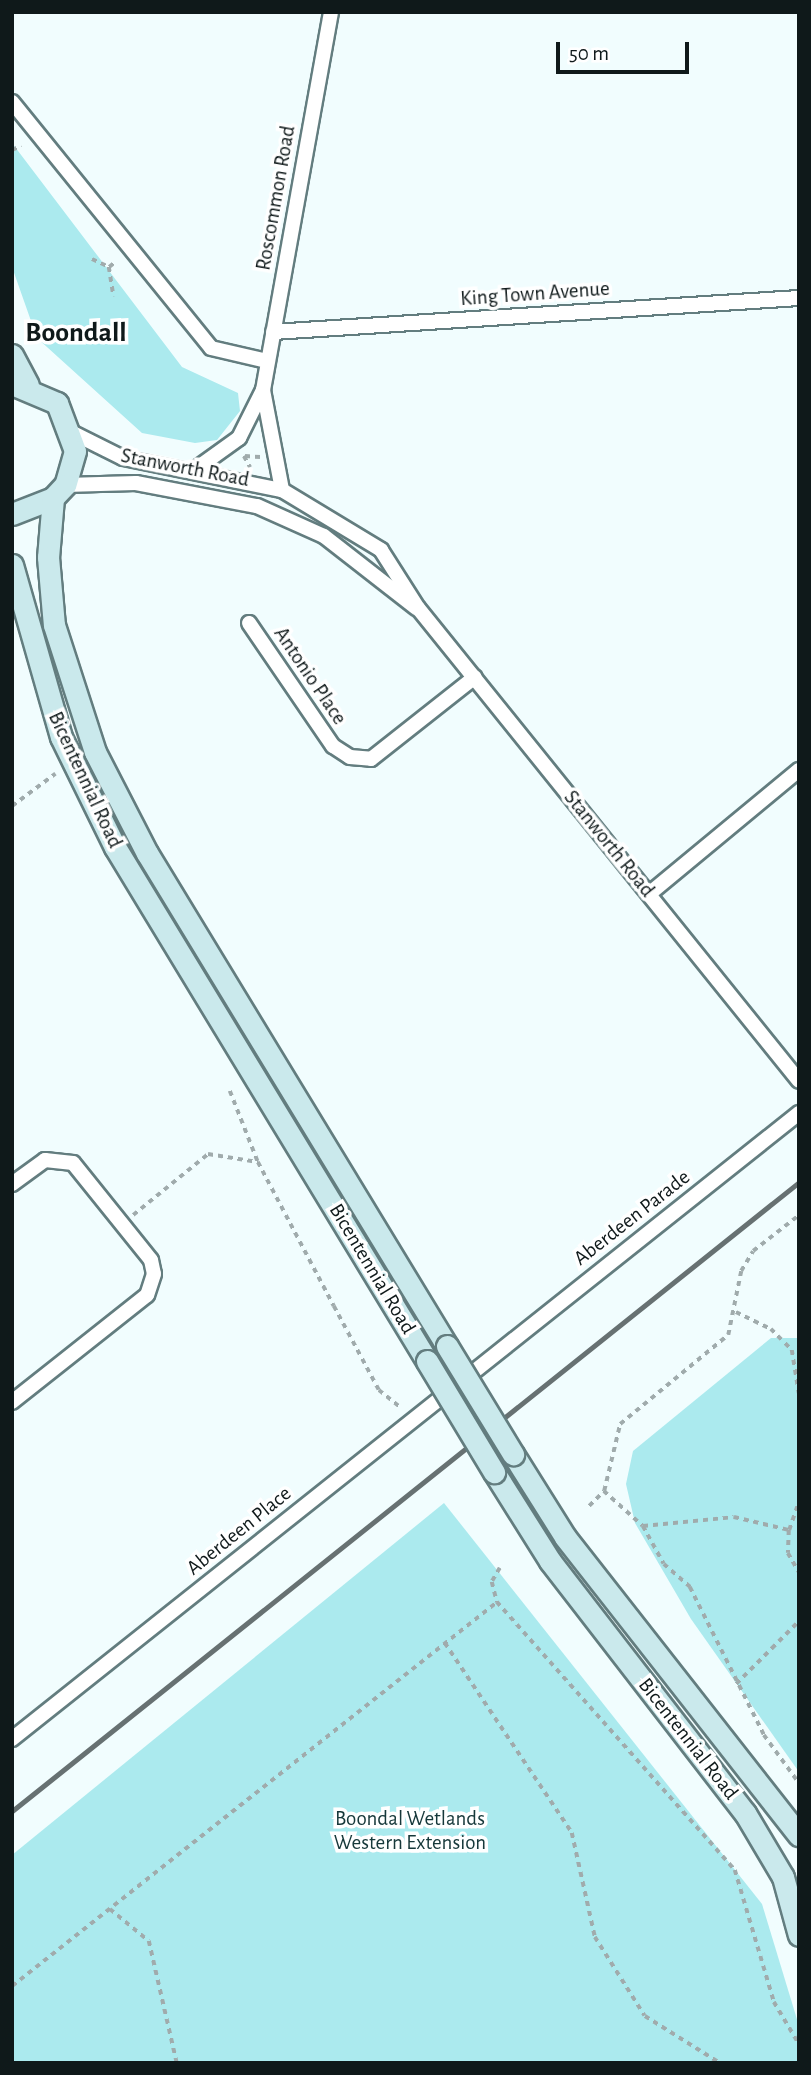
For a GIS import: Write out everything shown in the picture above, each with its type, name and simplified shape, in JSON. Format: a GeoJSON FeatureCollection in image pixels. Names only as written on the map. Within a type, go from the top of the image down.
{"type":"FeatureCollection","features":[{"type":"Feature","properties":{"kind":"main road"},"geometry":{"type":"LineString","coordinates":[[12,355],[20,384],[57,403],[73,433]]}},
{"type":"Feature","properties":{"kind":"main road","name":"Bicentennial Road"},"geometry":{"type":"LineString","coordinates":[[73,433],[75,451],[59,492],[48,557],[54,625],[95,752],[147,853],[565,1537],[799,1835]]}},
{"type":"Feature","properties":{"kind":"main road"},"geometry":{"type":"LineString","coordinates":[[12,514],[59,492]]}},
{"type":"Feature","properties":{"kind":"main road","name":"Bicentennial Road"},"geometry":{"type":"LineString","coordinates":[[12,565],[61,737],[114,847],[550,1561],[745,1812],[783,1877],[799,1935]]}},
{"type":"Feature","properties":{"kind":"street","name":"Roscommon Road"},"geometry":{"type":"LineString","coordinates":[[193,471],[239,438],[262,390],[331,12]]}},
{"type":"Feature","properties":{"kind":"street"},"geometry":{"type":"LineString","coordinates":[[12,102],[211,348],[267,361]]}},
{"type":"Feature","properties":{"kind":"street","name":"King Town Avenue"},"geometry":{"type":"LineString","coordinates":[[273,332],[799,298]]}},
{"type":"Feature","properties":{"kind":"street","name":"Roscommon Road"},"geometry":{"type":"LineString","coordinates":[[262,390],[282,490]]}},
{"type":"Feature","properties":{"kind":"street","name":"Stanworth Road"},"geometry":{"type":"LineString","coordinates":[[73,433],[123,458],[282,490],[381,550],[397,566],[418,608]]}},
{"type":"Feature","properties":{"kind":"street","name":"Stanworth Road"},"geometry":{"type":"LineString","coordinates":[[59,492],[136,483],[269,511],[324,536],[418,608],[799,1081]]}},
{"type":"Feature","properties":{"kind":"street","name":"Antonio Place"},"geometry":{"type":"LineString","coordinates":[[249,623],[332,746],[350,757],[371,759],[475,677]]}},
{"type":"Feature","properties":{"kind":"street"},"geometry":{"type":"LineString","coordinates":[[649,894],[799,770]]}},
{"type":"Feature","properties":{"kind":"street","name":"Aberdeen Parade"},"geometry":{"type":"LineString","coordinates":[[491,1356],[799,1113]]}},
{"type":"Feature","properties":{"kind":"street"},"geometry":{"type":"LineString","coordinates":[[12,1184],[45,1160],[64,1159],[80,1169],[151,1260],[151,1289],[12,1402]]}},
{"type":"Feature","properties":{"kind":"street","name":"Aberdeen Place"},"geometry":{"type":"LineString","coordinates":[[12,1739],[491,1356]]}},
{"type":"Feature","properties":{"kind":"path"},"geometry":{"type":"LineString","coordinates":[[12,150],[21,146]]}},
{"type":"Feature","properties":{"kind":"path"},"geometry":{"type":"LineString","coordinates":[[92,258],[109,268],[114,297]]}},
{"type":"Feature","properties":{"kind":"path"},"geometry":{"type":"LineString","coordinates":[[109,268],[114,263]]}},
{"type":"Feature","properties":{"kind":"path"},"geometry":{"type":"LineString","coordinates":[[244,456],[267,456]]}},
{"type":"Feature","properties":{"kind":"path"},"geometry":{"type":"LineString","coordinates":[[12,806],[55,774]]}},
{"type":"Feature","properties":{"kind":"path"},"geometry":{"type":"LineString","coordinates":[[230,1091],[258,1162],[379,1390],[401,1408]]}},
{"type":"Feature","properties":{"kind":"path"},"geometry":{"type":"LineString","coordinates":[[124,1223],[208,1154],[258,1162]]}},
{"type":"Feature","properties":{"kind":"path"},"geometry":{"type":"LineString","coordinates":[[589,1506],[604,1491],[620,1424],[720,1345],[735,1312],[741,1270],[753,1251],[799,1215]]}},
{"type":"Feature","properties":{"kind":"path"},"geometry":{"type":"LineString","coordinates":[[735,1312],[771,1329],[792,1350],[799,1393]]}},
{"type":"Feature","properties":{"kind":"path"},"geometry":{"type":"LineString","coordinates":[[792,1350],[799,1351]]}},
{"type":"Feature","properties":{"kind":"path"},"geometry":{"type":"LineString","coordinates":[[604,1491],[643,1526],[664,1564],[704,1608],[712,1639],[736,1684],[799,1783]]}},
{"type":"Feature","properties":{"kind":"path"},"geometry":{"type":"LineString","coordinates":[[799,1501],[789,1530],[788,1553],[799,1572]]}},
{"type":"Feature","properties":{"kind":"path"},"geometry":{"type":"LineString","coordinates":[[643,1526],[734,1517],[789,1530]]}},
{"type":"Feature","properties":{"kind":"path"},"geometry":{"type":"LineString","coordinates":[[500,1568],[492,1582],[497,1602],[735,1870],[774,2002],[799,2044]]}},
{"type":"Feature","properties":{"kind":"path"},"geometry":{"type":"LineString","coordinates":[[12,1986],[497,1602]]}},
{"type":"Feature","properties":{"kind":"path"},"geometry":{"type":"LineString","coordinates":[[736,1684],[799,1621]]}},
{"type":"Feature","properties":{"kind":"path"},"geometry":{"type":"LineString","coordinates":[[445,1643],[572,1833],[595,1937],[645,2017],[720,2063]]}},
{"type":"Feature","properties":{"kind":"path"},"geometry":{"type":"LineString","coordinates":[[110,1909],[149,1941],[177,2063]]}},
{"type":"Feature","properties":{"kind":"green space"},"geometry":{"type":"Polygon","coordinates":[[[12,143],[182,367],[238,393],[240,411],[217,440],[195,443],[142,433],[37,338],[12,267],[12,143]]]}},
{"type":"Feature","properties":{"kind":"green space"},"geometry":{"type":"Polygon","coordinates":[[[771,1338],[799,1338],[799,1772],[691,1619],[635,1523],[626,1484],[633,1451],[771,1338]]]}},
{"type":"Feature","properties":{"kind":"green space","name":"Boondal Wetlands Western Extension"},"geometry":{"type":"Polygon","coordinates":[[[444,1503],[762,1904],[799,2026],[799,2063],[12,2063],[12,1855],[444,1503]]]}},
{"type":"Feature","properties":{"kind":"railway"},"geometry":{"type":"LineString","coordinates":[[12,1811],[799,1182]]}},
{"type":"Feature","properties":{"kind":"district","name":"Boondall"},"geometry":{"type":"Point","coordinates":[76,333]}}]}
